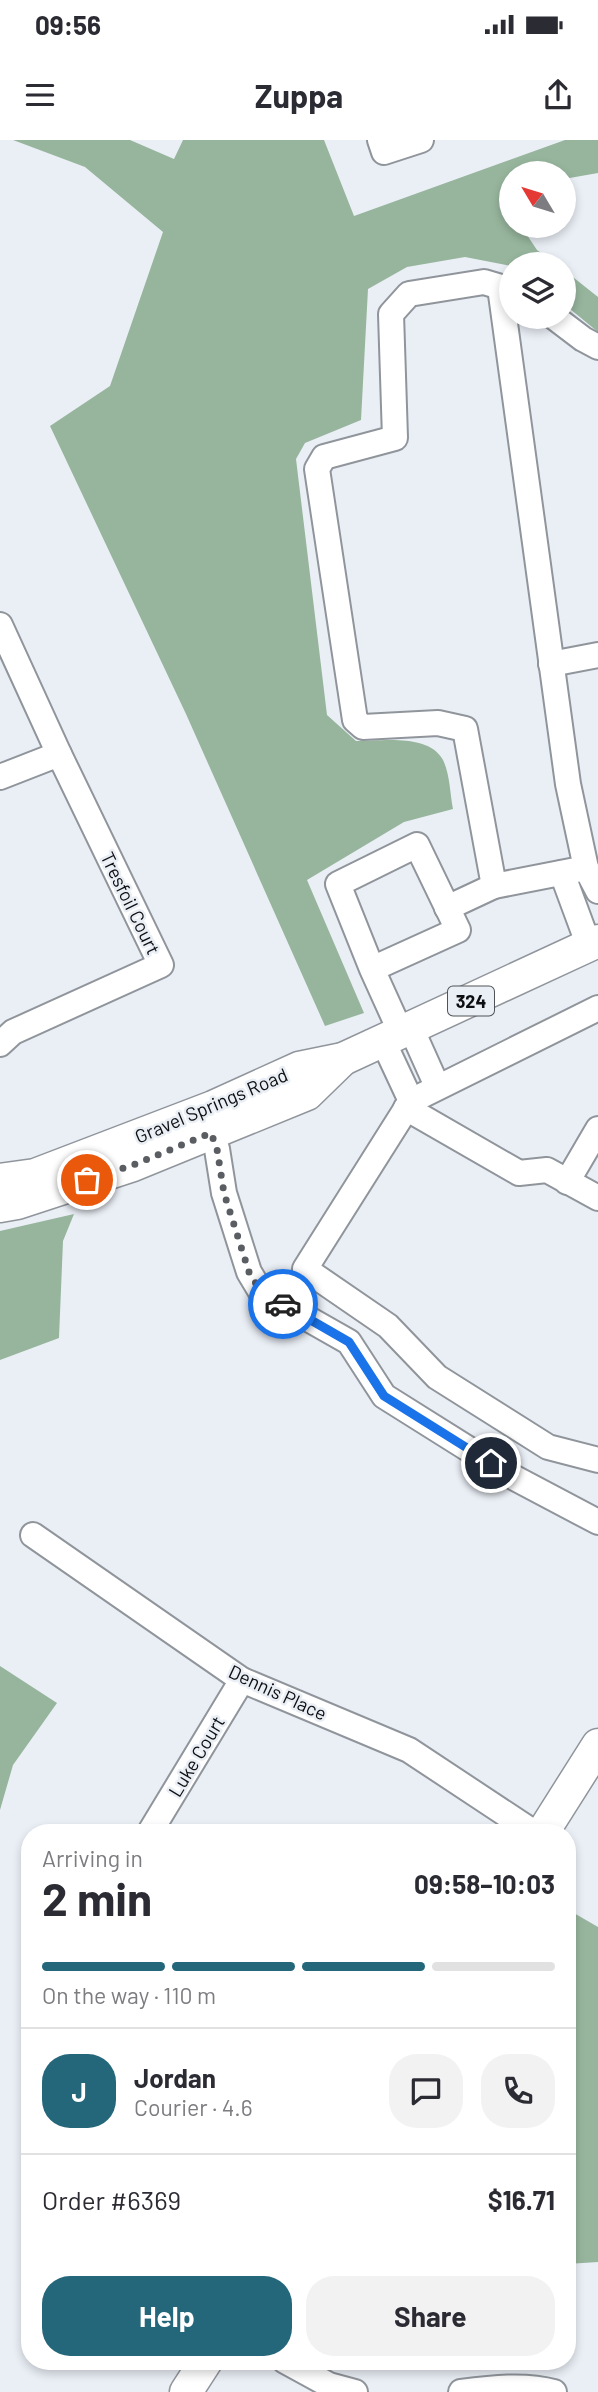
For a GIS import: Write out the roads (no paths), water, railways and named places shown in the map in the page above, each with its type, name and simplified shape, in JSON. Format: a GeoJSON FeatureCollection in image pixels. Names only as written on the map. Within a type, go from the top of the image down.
{"type":"FeatureCollection","features":[{"type":"Feature","properties":{"kind":"main road","name":"Gravel Springs Road"},"geometry":{"type":"LineString","coordinates":[[0,1180],[35,1175],[213,1107],[299,1068],[343,1059],[593,944]]}},
{"type":"Feature","properties":{"kind":"main road","name":"Gravel Springs Road"},"geometry":{"type":"LineString","coordinates":[[0,1206],[17,1203],[133,1165],[307,1094],[343,1059]]}},
{"type":"Feature","properties":{"kind":"main road"},"geometry":{"type":"LineString","coordinates":[[547,1824],[598,1745]]}},
{"type":"Feature","properties":{"kind":"main road"},"geometry":{"type":"LineString","coordinates":[[186,2392],[200,2370]]}},
{"type":"Feature","properties":{"kind":"street"},"geometry":{"type":"LineString","coordinates":[[380,140],[384,152],[421,140]]}},
{"type":"Feature","properties":{"kind":"street"},"geometry":{"type":"LineString","coordinates":[[494,886],[465,729],[438,723],[363,727],[355,720],[317,469],[324,457],[395,438],[391,314],[409,294],[484,282],[499,286]]}},
{"type":"Feature","properties":{"kind":"street"},"geometry":{"type":"LineString","coordinates":[[510,329],[568,784],[598,891]]}},
{"type":"Feature","properties":{"kind":"street"},"geometry":{"type":"LineString","coordinates":[[570,329],[598,347]]}},
{"type":"Feature","properties":{"kind":"street"},"geometry":{"type":"LineString","coordinates":[[0,625],[59,754],[0,777]]}},
{"type":"Feature","properties":{"kind":"street"},"geometry":{"type":"LineString","coordinates":[[551,664],[598,655]]}},
{"type":"Feature","properties":{"kind":"street","name":"Tresfoil Court"},"geometry":{"type":"LineString","coordinates":[[0,1044],[13,1031],[161,965],[59,754]]}},
{"type":"Feature","properties":{"kind":"street"},"geometry":{"type":"LineString","coordinates":[[372,969],[457,930],[417,845],[338,884],[372,969],[399,1034],[437,1086]]}},
{"type":"Feature","properties":{"kind":"street"},"geometry":{"type":"LineString","coordinates":[[447,908],[494,886],[562,873],[590,864]]}},
{"type":"Feature","properties":{"kind":"street"},"geometry":{"type":"LineString","coordinates":[[562,873],[593,944]]}},
{"type":"Feature","properties":{"kind":"street"},"geometry":{"type":"LineString","coordinates":[[598,1008],[437,1086],[408,1105],[304,1269],[388,1326],[437,1377],[548,1447],[598,1460]]}},
{"type":"Feature","properties":{"kind":"street"},"geometry":{"type":"LineString","coordinates":[[399,1034],[408,1105]]}},
{"type":"Feature","properties":{"kind":"street"},"geometry":{"type":"LineString","coordinates":[[408,1105],[519,1173],[547,1170],[598,1198]]}},
{"type":"Feature","properties":{"kind":"street"},"geometry":{"type":"LineString","coordinates":[[567,1182],[598,1129]]}},
{"type":"Feature","properties":{"kind":"street"},"geometry":{"type":"LineString","coordinates":[[211,1133],[217,1149],[224,1193],[249,1272],[261,1292],[349,1342],[384,1396],[513,1477],[598,1522]]}},
{"type":"Feature","properties":{"kind":"street","name":"Dennis Place"},"geometry":{"type":"LineString","coordinates":[[33,1535],[242,1680],[409,1750],[521,1824]]}},
{"type":"Feature","properties":{"kind":"street","name":"Luke Court"},"geometry":{"type":"LineString","coordinates":[[155,1824],[242,1680]]}},
{"type":"Feature","properties":{"kind":"street"},"geometry":{"type":"LineString","coordinates":[[302,2370],[329,2385],[355,2392]]}},
{"type":"Feature","properties":{"kind":"street"},"geometry":{"type":"LineString","coordinates":[[461,2392],[493,2388],[543,2389],[554,2392]]}}]}
